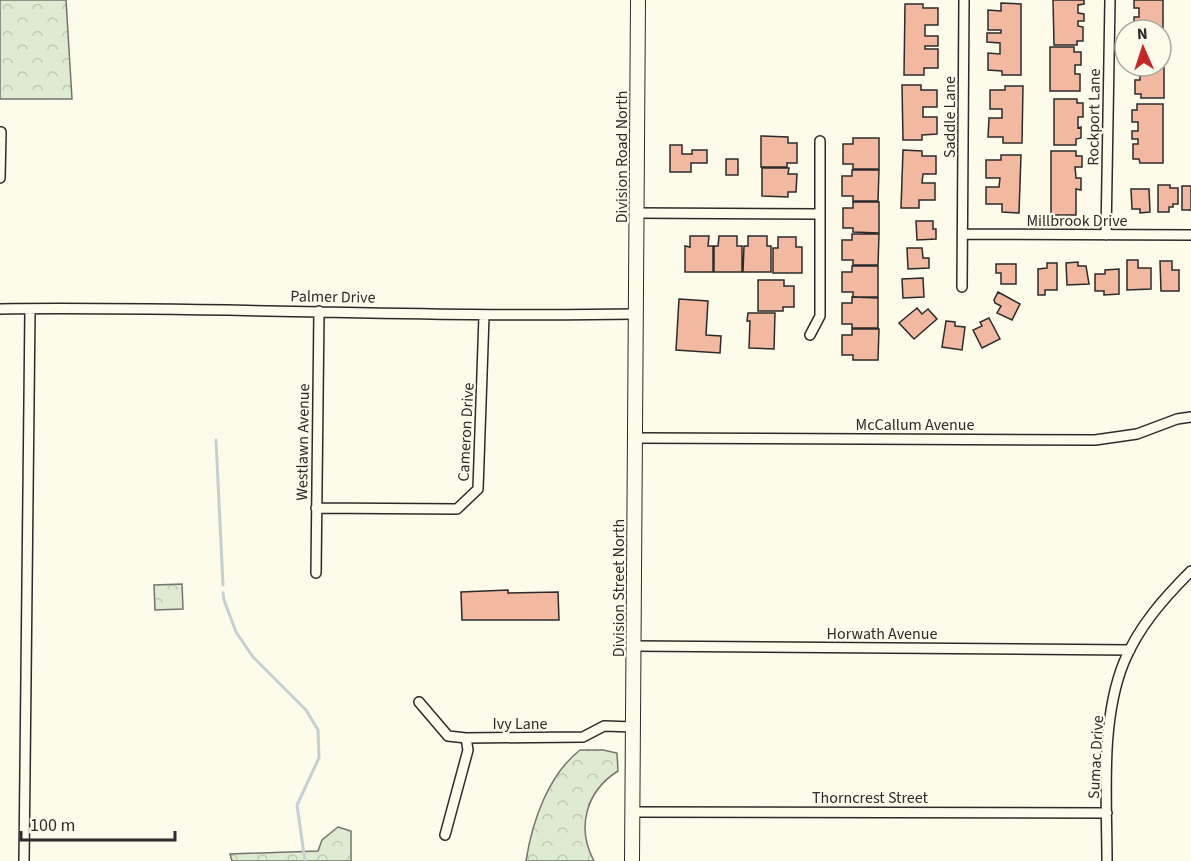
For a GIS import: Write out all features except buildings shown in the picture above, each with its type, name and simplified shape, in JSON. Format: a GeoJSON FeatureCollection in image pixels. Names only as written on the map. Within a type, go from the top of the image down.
{"type":"FeatureCollection","features":[{"type":"Feature","properties":{"kind":"main road","name":"Division Road North"},"geometry":{"type":"LineString","coordinates":[[635,314],[638,0]]}},
{"type":"Feature","properties":{"kind":"main road","name":"Division Street North"},"geometry":{"type":"LineString","coordinates":[[632,861],[635,314]]}},
{"type":"Feature","properties":{"kind":"street","name":"Saddle Lane"},"geometry":{"type":"LineString","coordinates":[[962,287],[964,0]]}},
{"type":"Feature","properties":{"kind":"street","name":"Rockport Lane"},"geometry":{"type":"LineString","coordinates":[[1106,235],[1110,0]]}},
{"type":"Feature","properties":{"kind":"street"},"geometry":{"type":"LineString","coordinates":[[0,178],[1,132]]}},
{"type":"Feature","properties":{"kind":"street"},"geometry":{"type":"LineString","coordinates":[[810,335],[820,316],[820,141]]}},
{"type":"Feature","properties":{"kind":"street"},"geometry":{"type":"LineString","coordinates":[[637,213],[820,214]]}},
{"type":"Feature","properties":{"kind":"street","name":"Millbrook Drive"},"geometry":{"type":"LineString","coordinates":[[963,234],[1191,235]]}},
{"type":"Feature","properties":{"kind":"street","name":"Palmer Drive"},"geometry":{"type":"LineString","coordinates":[[0,309],[319,311],[484,315],[635,314]]}},
{"type":"Feature","properties":{"kind":"street"},"geometry":{"type":"LineString","coordinates":[[24,861],[30,309]]}},
{"type":"Feature","properties":{"kind":"street","name":"Westlawn Avenue"},"geometry":{"type":"LineString","coordinates":[[316,573],[319,311]]}},
{"type":"Feature","properties":{"kind":"street","name":"Cameron Drive"},"geometry":{"type":"LineString","coordinates":[[316,508],[457,509],[478,489],[484,315]]}},
{"type":"Feature","properties":{"kind":"street","name":"McCallum Avenue"},"geometry":{"type":"LineString","coordinates":[[636,438],[1095,440],[1137,434],[1177,419],[1191,417]]}},
{"type":"Feature","properties":{"kind":"street","name":"Sumac Drive"},"geometry":{"type":"LineString","coordinates":[[1107,861],[1108,739],[1115,693],[1130,650],[1160,602],[1191,571]]}},
{"type":"Feature","properties":{"kind":"street","name":"Horwath Avenue"},"geometry":{"type":"LineString","coordinates":[[634,646],[1130,650]]}},
{"type":"Feature","properties":{"kind":"street","name":"Ivy Lane"},"geometry":{"type":"LineString","coordinates":[[419,702],[448,736],[466,738],[582,737],[604,726],[634,727]]}},
{"type":"Feature","properties":{"kind":"street"},"geometry":{"type":"LineString","coordinates":[[445,835],[468,750],[466,738]]}},
{"type":"Feature","properties":{"kind":"street","name":"Thorncrest Street"},"geometry":{"type":"LineString","coordinates":[[633,812],[1107,813]]}},
{"type":"Feature","properties":{"kind":"green space"},"geometry":{"type":"Polygon","coordinates":[[[0,0],[66,0],[72,99],[0,99],[0,0]]]}},
{"type":"Feature","properties":{"kind":"green space"},"geometry":{"type":"Polygon","coordinates":[[[182,584],[183,609],[155,610],[154,585],[182,584]]]}},
{"type":"Feature","properties":{"kind":"green space"},"geometry":{"type":"Polygon","coordinates":[[[580,750],[603,750],[617,753],[618,771],[598,789],[587,811],[586,836],[594,861],[526,861],[532,831],[543,800],[559,772],[580,750]]]}},
{"type":"Feature","properties":{"kind":"green space"},"geometry":{"type":"Polygon","coordinates":[[[338,827],[351,831],[351,861],[232,861],[230,854],[318,851],[322,840],[338,827]]]}},
{"type":"Feature","properties":{"kind":"waterway"},"geometry":{"type":"LineString","coordinates":[[216,440],[223,585]]}},
{"type":"Feature","properties":{"kind":"waterway"},"geometry":{"type":"LineString","coordinates":[[223,593],[236,632],[253,657],[306,710],[318,730],[319,758],[297,805],[305,861]]}}]}
